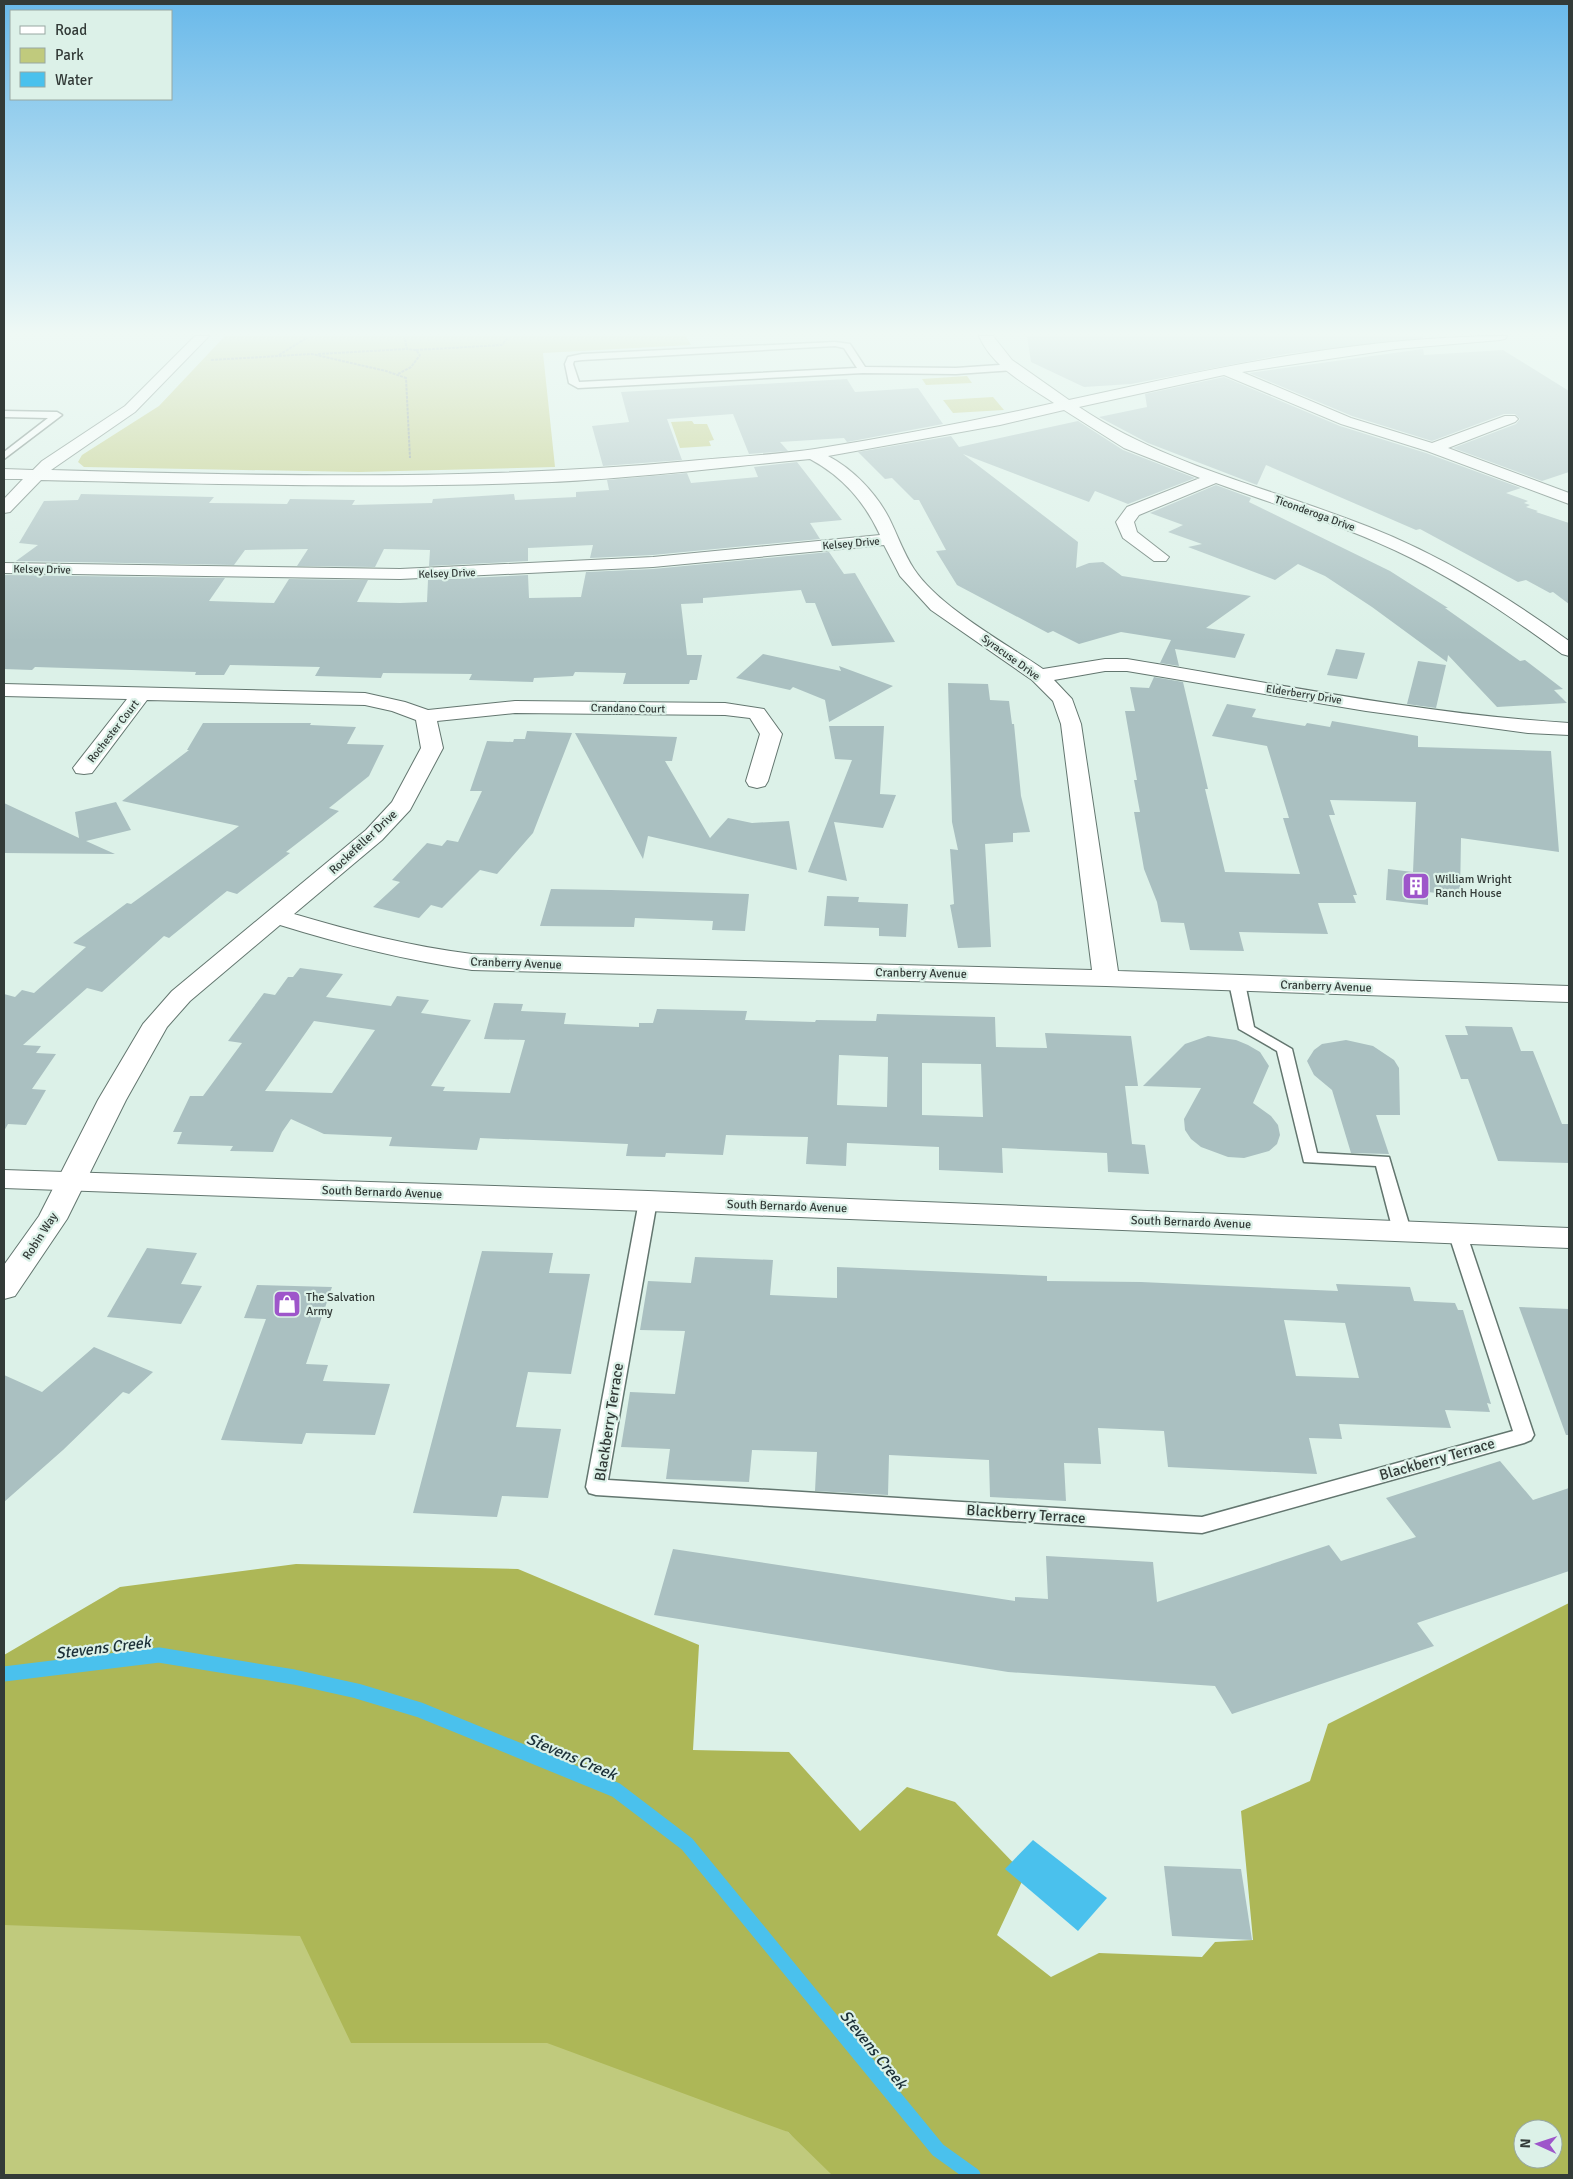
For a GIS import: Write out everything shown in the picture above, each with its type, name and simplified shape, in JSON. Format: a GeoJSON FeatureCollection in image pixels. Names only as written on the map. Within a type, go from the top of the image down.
{"type":"FeatureCollection","features":[{"type":"Feature","properties":{"kind":"street"},"geometry":{"type":"LineString","coordinates":[[4,508],[38,475],[69,449],[86,438]]}},
{"type":"Feature","properties":{"kind":"street"},"geometry":{"type":"LineString","coordinates":[[4,474],[231,480],[409,481],[554,477],[813,454],[903,438]]}},
{"type":"Feature","properties":{"kind":"street","name":"Ticonderoga Drive"},"geometry":{"type":"LineString","coordinates":[[1121,438],[1138,448],[1353,526],[1439,565],[1516,612],[1569,650]]}},
{"type":"Feature","properties":{"kind":"street"},"geometry":{"type":"LineString","coordinates":[[1400,438],[1433,448],[1569,500]]}},
{"type":"Feature","properties":{"kind":"street"},"geometry":{"type":"LineString","coordinates":[[1433,448],[1461,438]]}},
{"type":"Feature","properties":{"kind":"street","name":"Syracuse Drive"},"geometry":{"type":"LineString","coordinates":[[813,454],[834,465],[864,493],[879,515],[906,572],[938,606],[1039,676],[1062,699],[1071,724],[1106,978]]}},
{"type":"Feature","properties":{"kind":"street"},"geometry":{"type":"LineString","coordinates":[[1160,557],[1129,534],[1125,522],[1132,511],[1217,477]]}},
{"type":"Feature","properties":{"kind":"street","name":"Kelsey Drive"},"geometry":{"type":"LineString","coordinates":[[4,568],[400,574],[652,562],[889,539]]}},
{"type":"Feature","properties":{"kind":"street","name":"Elderberry Drive"},"geometry":{"type":"LineString","coordinates":[[1039,676],[1105,665],[1127,665],[1366,705],[1528,727],[1569,729]]}},
{"type":"Feature","properties":{"kind":"street"},"geometry":{"type":"LineString","coordinates":[[4,690],[365,698],[398,706],[426,716]]}},
{"type":"Feature","properties":{"kind":"street","name":"Rochester Court"},"geometry":{"type":"LineString","coordinates":[[84,768],[142,693]]}},
{"type":"Feature","properties":{"kind":"street","name":"Crandano Court"},"geometry":{"type":"LineString","coordinates":[[426,716],[515,707],[725,710],[757,713],[771,734],[757,781]]}},
{"type":"Feature","properties":{"kind":"street","name":"Rockefeller Drive"},"geometry":{"type":"LineString","coordinates":[[71,1182],[112,1100],[156,1024],[181,996],[374,835],[402,806],[432,748],[426,716]]}},
{"type":"Feature","properties":{"kind":"street","name":"Cranberry Avenue"},"geometry":{"type":"LineString","coordinates":[[278,917],[382,947],[472,962],[1106,978],[1569,994]]}},
{"type":"Feature","properties":{"kind":"street","name":"South Bernardo Avenue"},"geometry":{"type":"LineString","coordinates":[[4,1179],[648,1201],[1569,1238]]}},
{"type":"Feature","properties":{"kind":"street","name":"Robin Way"},"geometry":{"type":"LineString","coordinates":[[4,1288],[52,1219],[71,1182]]}},
{"type":"Feature","properties":{"kind":"lane"},"geometry":{"type":"LineString","coordinates":[[4,456],[28,438]]}},
{"type":"Feature","properties":{"kind":"lane"},"geometry":{"type":"LineString","coordinates":[[1237,983],[1247,1029],[1284,1049],[1310,1158],[1382,1161],[1402,1231]]}},
{"type":"Feature","properties":{"kind":"lane","name":"Blackberry Terrace"},"geometry":{"type":"LineString","coordinates":[[648,1201],[596,1486],[1202,1525],[1524,1435],[1458,1235]]}},
{"type":"Feature","properties":{"kind":"path"},"geometry":{"type":"LineString","coordinates":[[409,438],[409,481]]}},
{"type":"Feature","properties":{"kind":"green space"},"geometry":{"type":"Polygon","coordinates":[[[109,438],[552,438],[555,467],[359,472],[84,467],[78,462],[82,455],[109,438]]]}},
{"type":"Feature","properties":{"kind":"green space"},"geometry":{"type":"Polygon","coordinates":[[[676,438],[713,438],[714,440],[709,441],[711,446],[680,448],[676,438]]]}},
{"type":"Feature","properties":{"kind":"green space"},"geometry":{"type":"Polygon","coordinates":[[[296,1564],[518,1569],[699,1645],[693,1750],[789,1752],[860,1831],[907,1787],[955,1802],[1025,1875],[997,1935],[1051,1977],[1099,1953],[1202,1957],[1215,1942],[1253,1940],[1241,1811],[1310,1781],[1328,1724],[1569,1603],[1569,2175],[832,2175],[788,2132],[547,2043],[351,2043],[300,1936],[4,1925],[4,1655],[120,1587],[296,1564]]]}},
{"type":"Feature","properties":{"kind":"green space"},"geometry":{"type":"Polygon","coordinates":[[[246,1808],[788,2132],[837,2175],[4,2175],[4,1857],[246,1808]]]}},
{"type":"Feature","properties":{"kind":"water"},"geometry":{"type":"Polygon","coordinates":[[[1033,1840],[1107,1898],[1078,1931],[1005,1869],[1033,1840]]]}},
{"type":"Feature","properties":{"kind":"building"},"geometry":{"type":"Polygon","coordinates":[[[595,438],[674,438],[682,460],[603,466],[595,438]]]}},
{"type":"Feature","properties":{"kind":"building"},"geometry":{"type":"Polygon","coordinates":[[[742,438],[870,438],[847,442],[844,438],[780,442],[788,451],[749,454],[742,438]]]}},
{"type":"Feature","properties":{"kind":"building"},"geometry":{"type":"Polygon","coordinates":[[[941,438],[952,438],[959,447],[1002,438],[1104,438],[1123,450],[1195,478],[1128,504],[1095,491],[1089,502],[963,454],[1078,542],[1076,568],[1089,563],[1103,562],[1122,576],[1251,596],[1206,628],[1245,634],[1235,658],[1175,649],[1179,666],[1160,663],[1171,640],[1121,632],[1079,644],[1053,631],[1048,633],[957,585],[936,551],[946,550],[919,500],[914,500],[892,478],[885,479],[858,452],[941,438]]]}},
{"type":"Feature","properties":{"kind":"building"},"geometry":{"type":"Polygon","coordinates":[[[1138,438],[1377,438],[1426,453],[1521,488],[1506,493],[1528,501],[1524,503],[1530,505],[1526,507],[1538,511],[1536,512],[1569,523],[1569,604],[1553,592],[1550,593],[1526,580],[1518,582],[1420,529],[1416,530],[1266,465],[1257,485],[1138,438]]]}},
{"type":"Feature","properties":{"kind":"building"},"geometry":{"type":"Polygon","coordinates":[[[1421,438],[1441,438],[1432,441],[1421,438]]]}},
{"type":"Feature","properties":{"kind":"building"},"geometry":{"type":"Polygon","coordinates":[[[1480,438],[1569,438],[1569,472],[1542,481],[1453,448],[1480,438]]]}},
{"type":"Feature","properties":{"kind":"building"},"geometry":{"type":"Polygon","coordinates":[[[797,462],[842,520],[810,523],[820,539],[653,555],[590,558],[593,545],[528,548],[528,561],[429,566],[430,550],[384,549],[375,567],[297,566],[308,549],[245,550],[234,565],[16,561],[38,545],[19,543],[44,501],[78,500],[81,494],[214,497],[209,503],[287,504],[290,499],[355,500],[352,505],[432,503],[433,499],[514,494],[515,500],[576,497],[576,492],[609,490],[607,480],[687,473],[691,483],[758,477],[754,467],[797,462]]]}},
{"type":"Feature","properties":{"kind":"building"},"geometry":{"type":"Polygon","coordinates":[[[1216,485],[1251,498],[1249,502],[1390,571],[1448,608],[1445,608],[1520,661],[1525,660],[1563,689],[1554,690],[1567,703],[1497,707],[1448,655],[1447,662],[1372,607],[1325,576],[1298,564],[1275,580],[1188,547],[1202,544],[1168,532],[1183,525],[1150,513],[1216,485]]]}},
{"type":"Feature","properties":{"kind":"building"},"geometry":{"type":"Polygon","coordinates":[[[829,552],[844,574],[855,573],[895,642],[832,646],[815,603],[806,603],[801,590],[703,598],[703,603],[681,604],[687,655],[702,655],[697,680],[690,680],[689,684],[623,684],[626,673],[575,672],[573,676],[534,678],[533,682],[469,680],[472,674],[383,673],[381,678],[315,676],[320,667],[230,665],[224,675],[195,675],[196,672],[35,667],[32,670],[4,669],[4,575],[225,578],[209,601],[274,603],[289,579],[368,580],[357,602],[400,603],[427,602],[428,580],[528,575],[529,598],[581,597],[586,572],[653,569],[829,552]]]}},
{"type":"Feature","properties":{"kind":"building"},"geometry":{"type":"Polygon","coordinates":[[[1336,649],[1365,653],[1357,679],[1327,675],[1336,649]]]}},
{"type":"Feature","properties":{"kind":"building"},"geometry":{"type":"Polygon","coordinates":[[[763,654],[841,671],[839,666],[893,686],[829,722],[825,700],[793,687],[790,690],[736,678],[763,654]]]}},
{"type":"Feature","properties":{"kind":"building"},"geometry":{"type":"Polygon","coordinates":[[[1418,661],[1446,665],[1436,708],[1407,704],[1418,661]]]}},
{"type":"Feature","properties":{"kind":"building"},"geometry":{"type":"Polygon","coordinates":[[[1154,677],[1183,682],[1208,789],[1205,789],[1225,872],[1300,874],[1283,818],[1289,818],[1267,746],[1212,736],[1227,704],[1256,709],[1252,717],[1305,726],[1307,723],[1330,727],[1332,721],[1418,736],[1418,747],[1551,751],[1559,852],[1461,838],[1460,896],[1428,892],[1428,905],[1386,900],[1388,869],[1413,872],[1416,802],[1330,800],[1335,815],[1329,815],[1357,895],[1353,895],[1356,903],[1318,903],[1328,934],[1239,932],[1244,951],[1190,950],[1184,923],[1161,922],[1157,902],[1144,869],[1134,812],[1140,812],[1134,780],[1137,780],[1125,711],[1135,711],[1130,687],[1149,688],[1154,677]]]}},
{"type":"Feature","properties":{"kind":"building"},"geometry":{"type":"Polygon","coordinates":[[[948,683],[988,684],[990,700],[1009,701],[1012,724],[1014,724],[1021,796],[1030,832],[1013,833],[1013,842],[985,844],[991,947],[958,948],[950,905],[954,904],[950,849],[958,850],[952,822],[948,683]]]}},
{"type":"Feature","properties":{"kind":"building"},"geometry":{"type":"Polygon","coordinates":[[[203,723],[311,723],[310,725],[356,727],[347,744],[384,745],[369,776],[329,808],[339,811],[286,852],[290,853],[237,894],[227,891],[169,938],[164,936],[102,992],[87,988],[23,1045],[41,1046],[36,1053],[56,1054],[32,1089],[46,1090],[26,1125],[8,1124],[4,1131],[4,994],[15,997],[22,990],[34,993],[86,947],[73,943],[127,903],[131,904],[239,826],[122,801],[189,750],[187,750],[203,723]]]}},
{"type":"Feature","properties":{"kind":"building"},"geometry":{"type":"Polygon","coordinates":[[[829,726],[884,726],[880,794],[896,795],[883,828],[834,822],[847,881],[808,872],[852,760],[835,759],[829,726]]]}},
{"type":"Feature","properties":{"kind":"building"},"geometry":{"type":"Polygon","coordinates":[[[527,731],[572,733],[533,833],[497,874],[480,870],[442,908],[431,905],[419,918],[373,907],[400,882],[392,880],[427,843],[442,846],[447,840],[458,842],[482,791],[470,791],[487,741],[513,742],[514,739],[525,739],[527,731]]]}},
{"type":"Feature","properties":{"kind":"building"},"geometry":{"type":"Polygon","coordinates":[[[575,733],[677,737],[672,761],[665,761],[710,838],[728,818],[752,823],[789,821],[797,870],[648,836],[643,859],[575,733]]]}},
{"type":"Feature","properties":{"kind":"building"},"geometry":{"type":"Polygon","coordinates":[[[116,802],[131,830],[86,841],[115,854],[4,853],[4,803],[79,838],[75,812],[116,802]]]}},
{"type":"Feature","properties":{"kind":"building"},"geometry":{"type":"Polygon","coordinates":[[[551,889],[749,894],[745,931],[712,930],[713,921],[635,918],[634,927],[540,926],[551,889]]]}},
{"type":"Feature","properties":{"kind":"building"},"geometry":{"type":"Polygon","coordinates":[[[827,896],[859,897],[858,902],[908,904],[906,937],[879,936],[879,928],[824,926],[827,896]]]}},
{"type":"Feature","properties":{"kind":"building"},"geometry":{"type":"Polygon","coordinates":[[[300,968],[343,974],[326,997],[391,1006],[397,996],[429,1000],[421,1013],[471,1020],[431,1086],[445,1087],[443,1091],[510,1093],[525,1040],[484,1039],[494,1003],[523,1004],[521,1011],[566,1013],[564,1024],[639,1027],[639,1023],[653,1023],[657,1009],[747,1011],[745,1020],[815,1022],[816,1020],[876,1021],[877,1014],[995,1017],[996,1047],[1047,1048],[1045,1033],[1131,1036],[1138,1086],[1125,1086],[1132,1144],[1145,1145],[1149,1174],[1108,1172],[1107,1153],[1002,1148],[1003,1173],[939,1170],[939,1147],[847,1143],[846,1166],[806,1164],[808,1137],[726,1135],[723,1155],[666,1153],[665,1157],[626,1156],[628,1144],[559,1141],[480,1138],[477,1150],[389,1146],[392,1137],[324,1134],[291,1119],[282,1132],[273,1152],[230,1151],[233,1146],[177,1144],[182,1132],[173,1132],[190,1096],[203,1096],[242,1043],[228,1041],[264,993],[275,995],[288,977],[293,977],[300,968]],[[314,1021],[265,1091],[332,1093],[375,1030],[314,1021]],[[839,1055],[837,1105],[887,1107],[888,1057],[839,1055]],[[922,1063],[922,1115],[983,1117],[981,1064],[922,1063]]]}},
{"type":"Feature","properties":{"kind":"building"},"geometry":{"type":"Polygon","coordinates":[[[1465,1026],[1512,1027],[1521,1051],[1533,1051],[1562,1124],[1569,1124],[1569,1163],[1498,1161],[1468,1079],[1461,1079],[1445,1035],[1468,1035],[1465,1026]]]}},
{"type":"Feature","properties":{"kind":"building"},"geometry":{"type":"Polygon","coordinates":[[[1208,1036],[1236,1040],[1248,1045],[1260,1052],[1269,1066],[1253,1103],[1271,1116],[1278,1125],[1280,1135],[1277,1144],[1269,1151],[1244,1158],[1228,1157],[1201,1147],[1191,1139],[1185,1130],[1184,1119],[1201,1088],[1143,1086],[1185,1044],[1208,1036]]]}},
{"type":"Feature","properties":{"kind":"building"},"geometry":{"type":"Polygon","coordinates":[[[1346,1040],[1373,1046],[1394,1060],[1399,1068],[1400,1115],[1376,1115],[1389,1154],[1351,1153],[1332,1090],[1314,1075],[1307,1061],[1314,1050],[1322,1044],[1346,1040]]]}},
{"type":"Feature","properties":{"kind":"building"},"geometry":{"type":"Polygon","coordinates":[[[147,1248],[197,1253],[181,1284],[202,1286],[181,1324],[107,1317],[147,1248]]]}},
{"type":"Feature","properties":{"kind":"building"},"geometry":{"type":"Polygon","coordinates":[[[482,1251],[553,1253],[549,1273],[590,1274],[571,1374],[528,1372],[516,1427],[561,1429],[548,1498],[502,1496],[497,1517],[413,1513],[482,1251]]]}},
{"type":"Feature","properties":{"kind":"building"},"geometry":{"type":"Polygon","coordinates":[[[695,1257],[773,1260],[770,1295],[837,1298],[837,1267],[1047,1276],[1047,1281],[1141,1282],[1338,1291],[1336,1284],[1410,1287],[1414,1301],[1455,1303],[1458,1310],[1463,1310],[1491,1404],[1487,1403],[1490,1412],[1445,1410],[1451,1428],[1339,1424],[1342,1439],[1309,1438],[1317,1474],[1168,1467],[1164,1431],[1098,1428],[1101,1464],[1064,1463],[1066,1501],[990,1497],[989,1460],[889,1455],[888,1495],[815,1491],[817,1452],[752,1450],[749,1482],[666,1479],[670,1449],[621,1447],[630,1392],[675,1394],[685,1331],[640,1330],[648,1281],[691,1283],[695,1257]],[[1284,1320],[1296,1376],[1359,1378],[1345,1323],[1284,1320]]]}},
{"type":"Feature","properties":{"kind":"building"},"geometry":{"type":"Polygon","coordinates":[[[257,1285],[332,1287],[306,1364],[328,1365],[323,1381],[390,1384],[375,1435],[306,1433],[302,1444],[221,1440],[266,1319],[244,1318],[257,1285]]]}},
{"type":"Feature","properties":{"kind":"building"},"geometry":{"type":"Polygon","coordinates":[[[1519,1307],[1569,1309],[1569,1435],[1566,1435],[1519,1307]]]}},
{"type":"Feature","properties":{"kind":"building"},"geometry":{"type":"Polygon","coordinates":[[[94,1347],[153,1372],[129,1394],[123,1392],[63,1450],[4,1502],[4,1375],[42,1392],[94,1347]]]}},
{"type":"Feature","properties":{"kind":"building"},"geometry":{"type":"Polygon","coordinates":[[[1500,1461],[1533,1500],[1569,1488],[1569,1571],[1417,1623],[1434,1646],[1232,1714],[1215,1686],[1008,1672],[654,1615],[673,1549],[1015,1601],[1015,1597],[1048,1599],[1046,1556],[1153,1562],[1157,1602],[1329,1545],[1341,1561],[1416,1537],[1386,1498],[1500,1461]]]}},
{"type":"Feature","properties":{"kind":"building"},"geometry":{"type":"Polygon","coordinates":[[[1164,1866],[1241,1869],[1252,1940],[1172,1936],[1164,1866]]]}},
{"type":"Feature","properties":{"kind":"waterway","name":"Stevens Creek"},"geometry":{"type":"LineString","coordinates":[[4,1674],[159,1655],[294,1677],[357,1691],[420,1710],[616,1790],[687,1844],[938,2150],[973,2175]]}},
{"type":"Feature","properties":{"kind":"place","name":"William Wright Ranch House"},"geometry":{"type":"Point","coordinates":[1416,886]}},
{"type":"Feature","properties":{"kind":"place","name":"The Salvation Army"},"geometry":{"type":"Point","coordinates":[287,1304]}}]}
